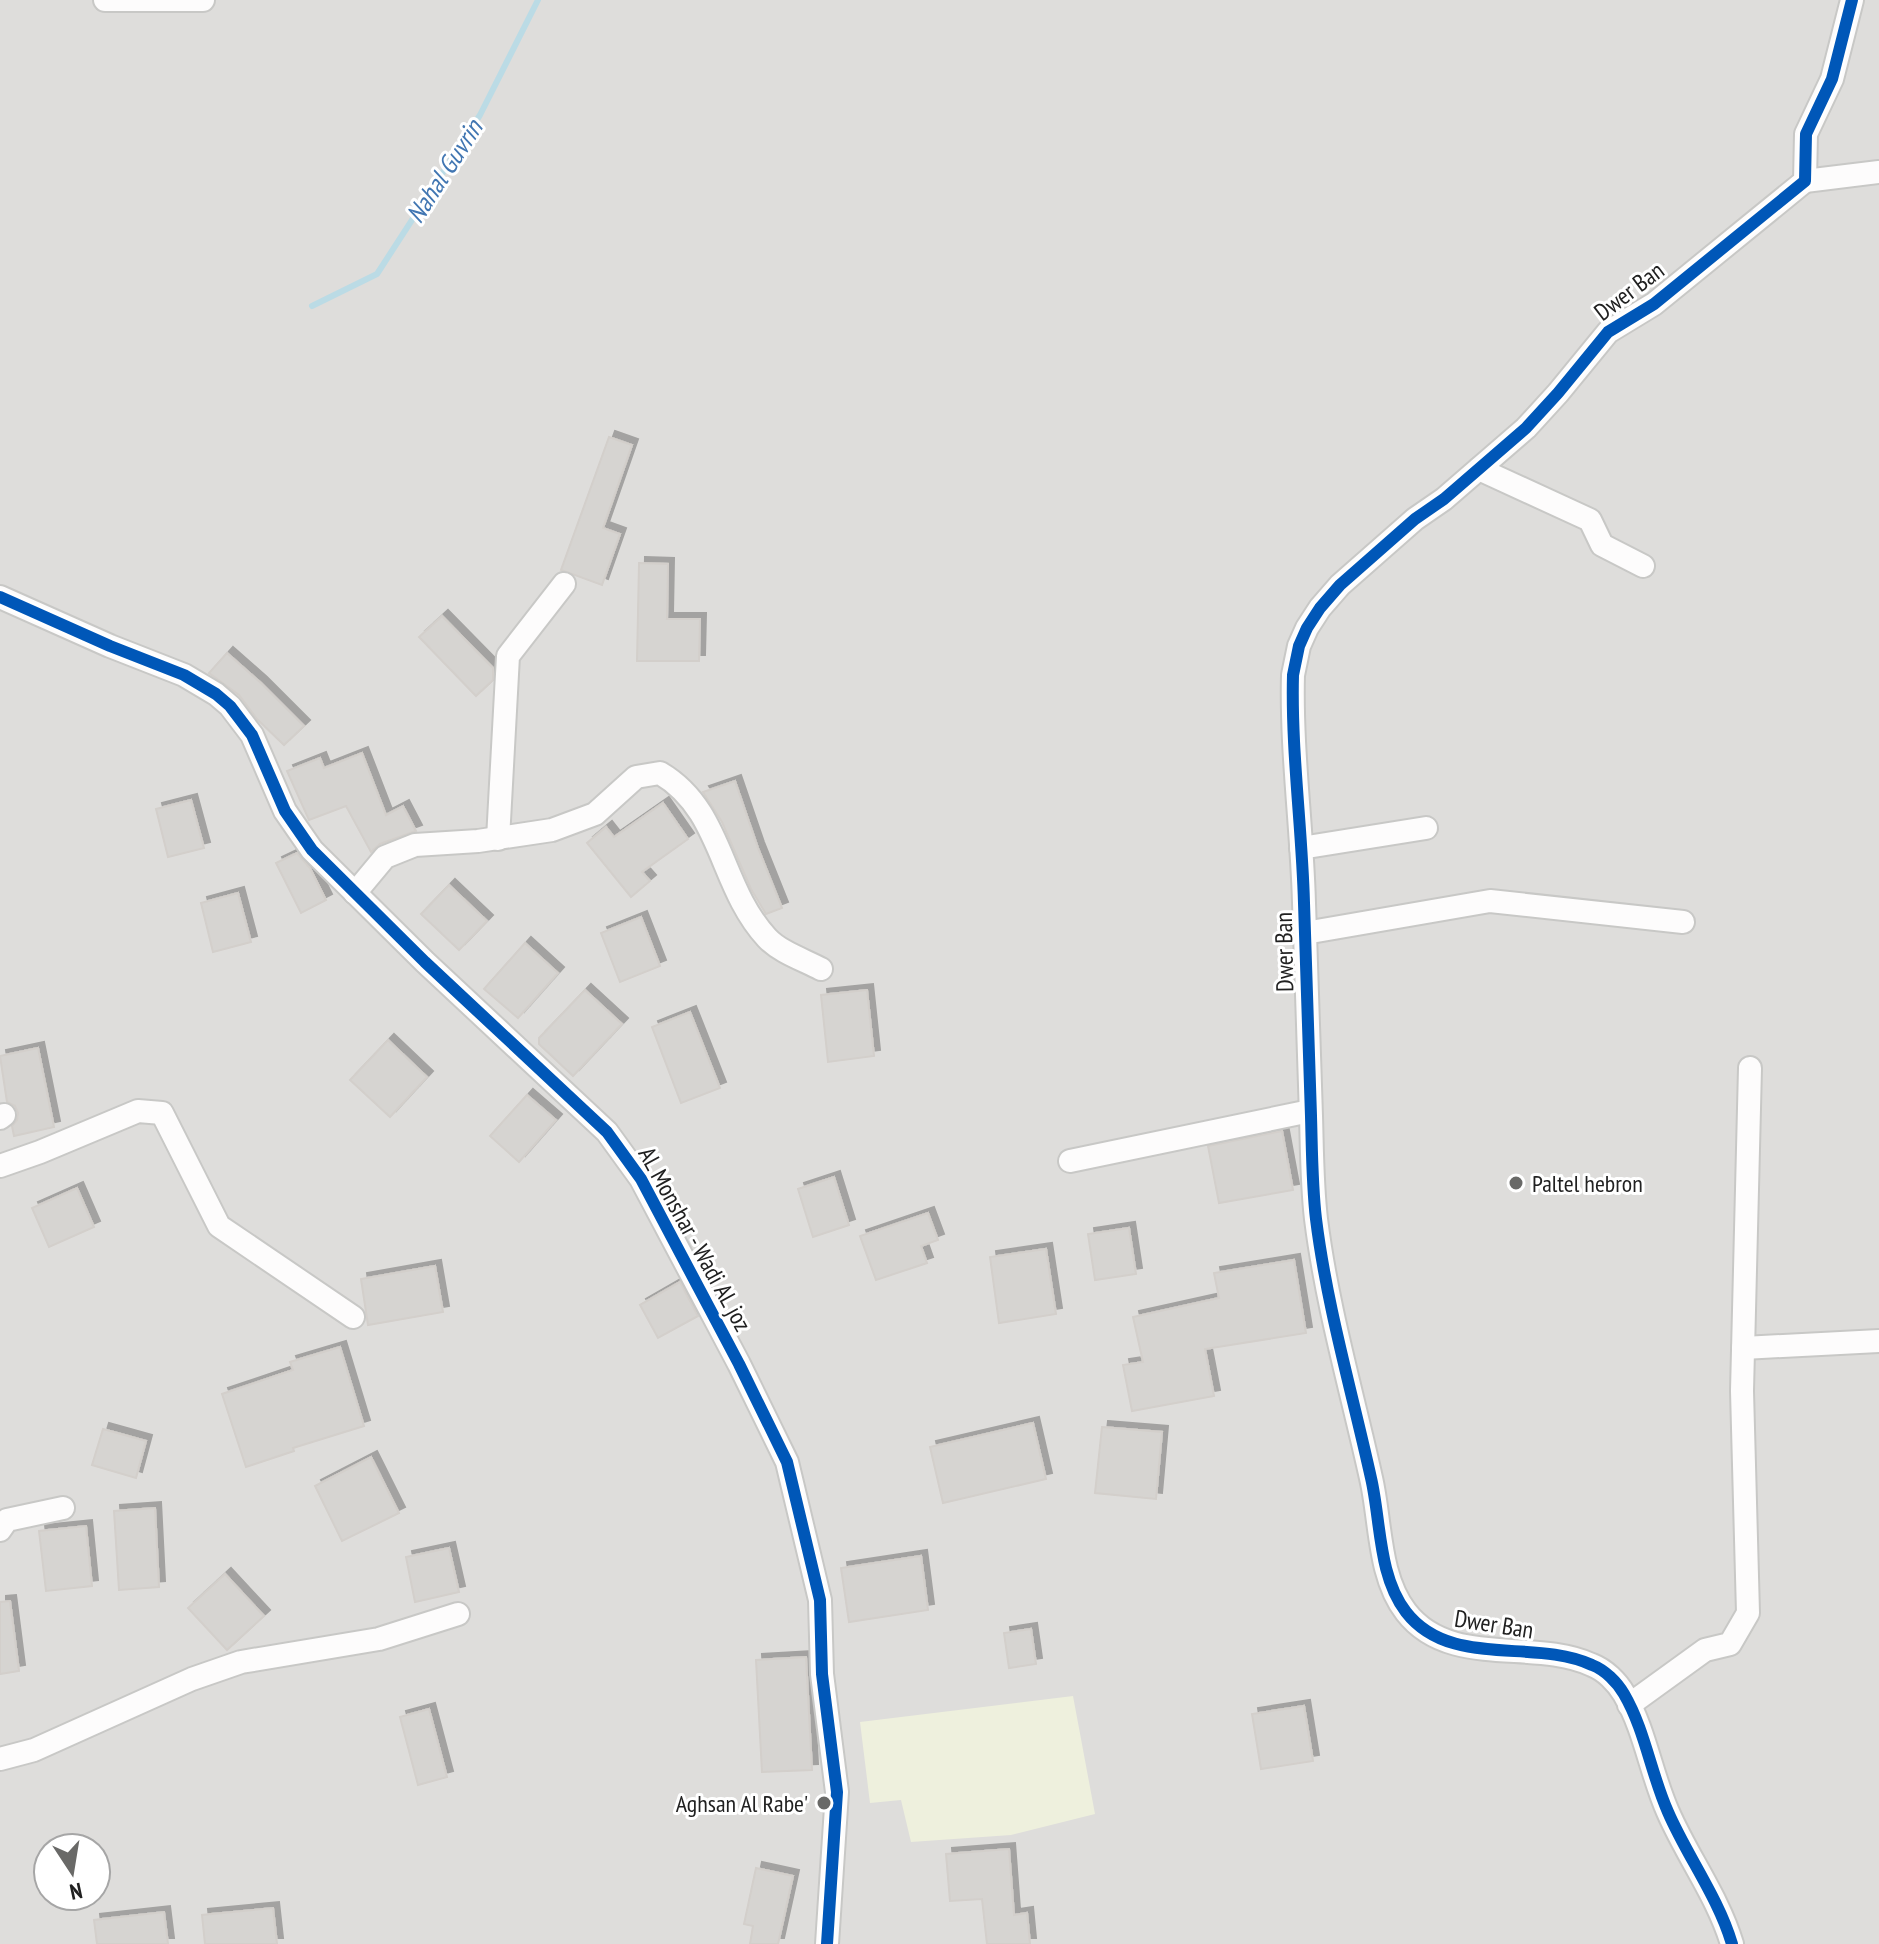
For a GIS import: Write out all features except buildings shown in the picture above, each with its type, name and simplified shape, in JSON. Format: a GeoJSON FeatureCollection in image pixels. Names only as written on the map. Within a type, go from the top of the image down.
{"type":"FeatureCollection","features":[{"type":"Feature","properties":{"kind":"street"},"geometry":{"type":"LineString","coordinates":[[105,0],[202,0]]}},
{"type":"Feature","properties":{"kind":"street"},"geometry":{"type":"LineString","coordinates":[[1852,0],[1832,79],[1806,134],[1805,181],[1879,172]]}},
{"type":"Feature","properties":{"kind":"street","name":"Dwer Ban"},"geometry":{"type":"LineString","coordinates":[[1732,1944],[1666,1808],[1629,1705],[1610,1676],[1592,1664],[1551,1655],[1491,1650],[1450,1642],[1417,1624],[1398,1601],[1384,1556],[1374,1492],[1328,1296],[1314,1203],[1293,675],[1299,646],[1307,628],[1340,585],[1540,414],[1608,332],[1654,304],[1805,181]]}},
{"type":"Feature","properties":{"kind":"street"},"geometry":{"type":"LineString","coordinates":[[1479,469],[1590,520],[1602,545],[1643,566]]}},
{"type":"Feature","properties":{"kind":"street"},"geometry":{"type":"LineString","coordinates":[[498,839],[508,656],[564,584]]}},
{"type":"Feature","properties":{"kind":"street","name":"AL Monshar - Wadi AL joz"},"geometry":{"type":"LineString","coordinates":[[0,597],[184,675],[216,694],[242,719],[252,735],[275,790],[312,850],[425,962],[607,1132],[641,1179],[787,1462],[820,1600],[822,1674],[837,1792],[827,1944]]}},
{"type":"Feature","properties":{"kind":"street"},"geometry":{"type":"LineString","coordinates":[[355,893],[385,857],[415,845],[498,839],[552,830],[595,814],[636,777],[660,773],[679,784],[707,821],[733,886],[769,941],[821,969]]}},
{"type":"Feature","properties":{"kind":"street"},"geometry":{"type":"LineString","coordinates":[[1301,848],[1426,828]]}},
{"type":"Feature","properties":{"kind":"street"},"geometry":{"type":"LineString","coordinates":[[1305,933],[1490,901],[1683,922]]}},
{"type":"Feature","properties":{"kind":"street"},"geometry":{"type":"LineString","coordinates":[[1629,1705],[1705,1650],[1730,1644],[1748,1613],[1743,1510],[1743,1348],[1750,1068]]}},
{"type":"Feature","properties":{"kind":"street"},"geometry":{"type":"LineString","coordinates":[[0,1166],[138,1111],[162,1113],[219,1226],[353,1317]]}},
{"type":"Feature","properties":{"kind":"street"},"geometry":{"type":"LineString","coordinates":[[1070,1161],[1310,1111]]}},
{"type":"Feature","properties":{"kind":"street"},"geometry":{"type":"LineString","coordinates":[[1743,1348],[1879,1341]]}},
{"type":"Feature","properties":{"kind":"street"},"geometry":{"type":"LineString","coordinates":[[0,1530],[7,1520],[63,1508]]}},
{"type":"Feature","properties":{"kind":"street"},"geometry":{"type":"LineString","coordinates":[[0,1759],[34,1750],[192,1679],[241,1662],[379,1639],[458,1614]]}},
{"type":"Feature","properties":{"kind":"shaded area"},"geometry":{"type":"Polygon","coordinates":[[[0,0],[1879,0],[1879,1944],[0,1944],[0,0]]]}},
{"type":"Feature","properties":{"kind":"green space"},"geometry":{"type":"Polygon","coordinates":[[[1073,1696],[1095,1814],[1011,1835],[911,1842],[901,1800],[870,1803],[860,1722],[1073,1696]]]}},
{"type":"Feature","properties":{"kind":"waterway","name":"Nahal Guvrin"},"geometry":{"type":"LineString","coordinates":[[312,306],[377,274],[480,115],[538,0]]}},
{"type":"Feature","properties":{"kind":"cycle path"},"geometry":{"type":"LineString","coordinates":[[1732,1944],[1719,1910],[1668,1812],[1631,1708],[1614,1681],[1597,1667],[1569,1657],[1469,1647],[1445,1641],[1424,1630],[1406,1612],[1390,1582],[1371,1478],[1340,1349],[1316,1219],[1293,675],[1299,646],[1307,628],[1340,585],[1526,428],[1608,332],[1654,304],[1805,181],[1806,134],[1832,79],[1852,0]]}},
{"type":"Feature","properties":{"kind":"cycle path"},"geometry":{"type":"LineString","coordinates":[[0,597],[184,675],[230,706],[252,735],[285,811],[312,850],[425,962],[607,1132],[641,1179],[787,1462],[820,1600],[822,1674],[837,1792],[827,1944]]}},
{"type":"Feature","properties":{"kind":"place","name":"Paltel hebron"},"geometry":{"type":"Point","coordinates":[1516,1183]}},
{"type":"Feature","properties":{"kind":"place","name":"Aghsan Al Rabe'"},"geometry":{"type":"Point","coordinates":[824,1803]}}]}
